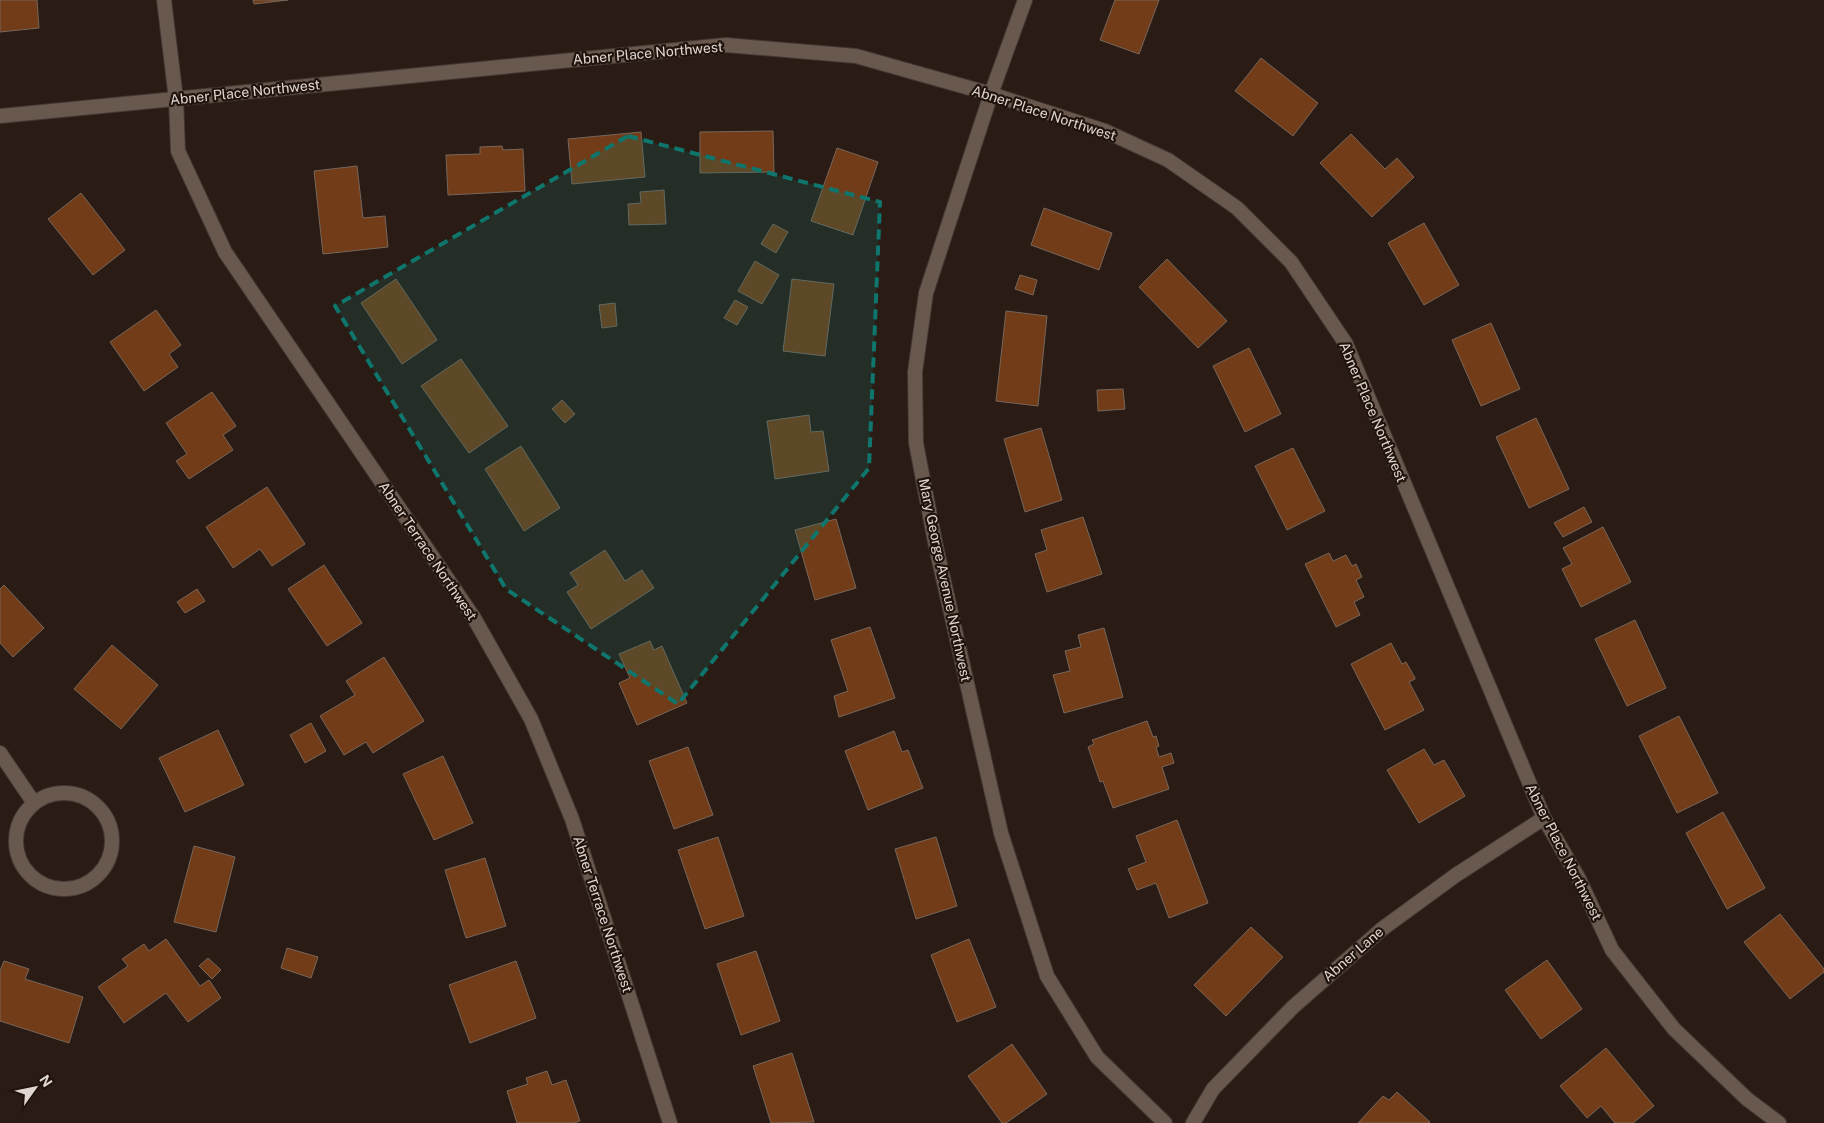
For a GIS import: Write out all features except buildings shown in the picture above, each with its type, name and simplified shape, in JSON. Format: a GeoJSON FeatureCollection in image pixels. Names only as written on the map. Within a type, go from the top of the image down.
{"type":"FeatureCollection","features":[{"type":"Feature","properties":{"kind":"street","name":"Abner Terrace Northwest"},"geometry":{"type":"LineString","coordinates":[[164,0],[176,98],[178,151],[225,252],[474,618],[531,719],[572,819],[670,1123]]}},
{"type":"Feature","properties":{"kind":"street","name":"Mary George Avenue Northwest"},"geometry":{"type":"LineString","coordinates":[[1025,0],[991,94],[926,293],[915,372],[916,443],[936,547],[1001,833],[1047,976],[1097,1057],[1165,1123]]}},
{"type":"Feature","properties":{"kind":"street","name":"Abner Place Northwest"},"geometry":{"type":"LineString","coordinates":[[0,116],[726,45],[856,56],[991,94],[1105,130],[1168,160],[1237,208],[1291,262],[1346,344],[1544,818],[1579,879],[1612,950],[1674,1029],[1746,1099],[1779,1123]]}},
{"type":"Feature","properties":{"kind":"street"},"geometry":{"type":"LineString","coordinates":[[0,753],[34,803]]}},
{"type":"Feature","properties":{"kind":"street"},"geometry":{"type":"LineString","coordinates":[[63,793],[78,795],[92,802],[102,812],[109,826],[112,842],[106,863],[102,870],[91,880],[77,887],[61,889],[45,884],[31,876],[21,862],[16,846],[17,830],[23,815],[34,803],[48,795],[63,793]]}},
{"type":"Feature","properties":{"kind":"street","name":"Abner Lane"},"geometry":{"type":"LineString","coordinates":[[1193,1123],[1213,1089],[1293,1007],[1382,929],[1456,875],[1544,818]]}},
{"type":"Feature","properties":{"kind":"highlighted area"},"geometry":{"type":"Polygon","coordinates":[[[628,136],[880,202],[869,468],[678,704],[506,589],[335,306],[628,136]]]}}]}
